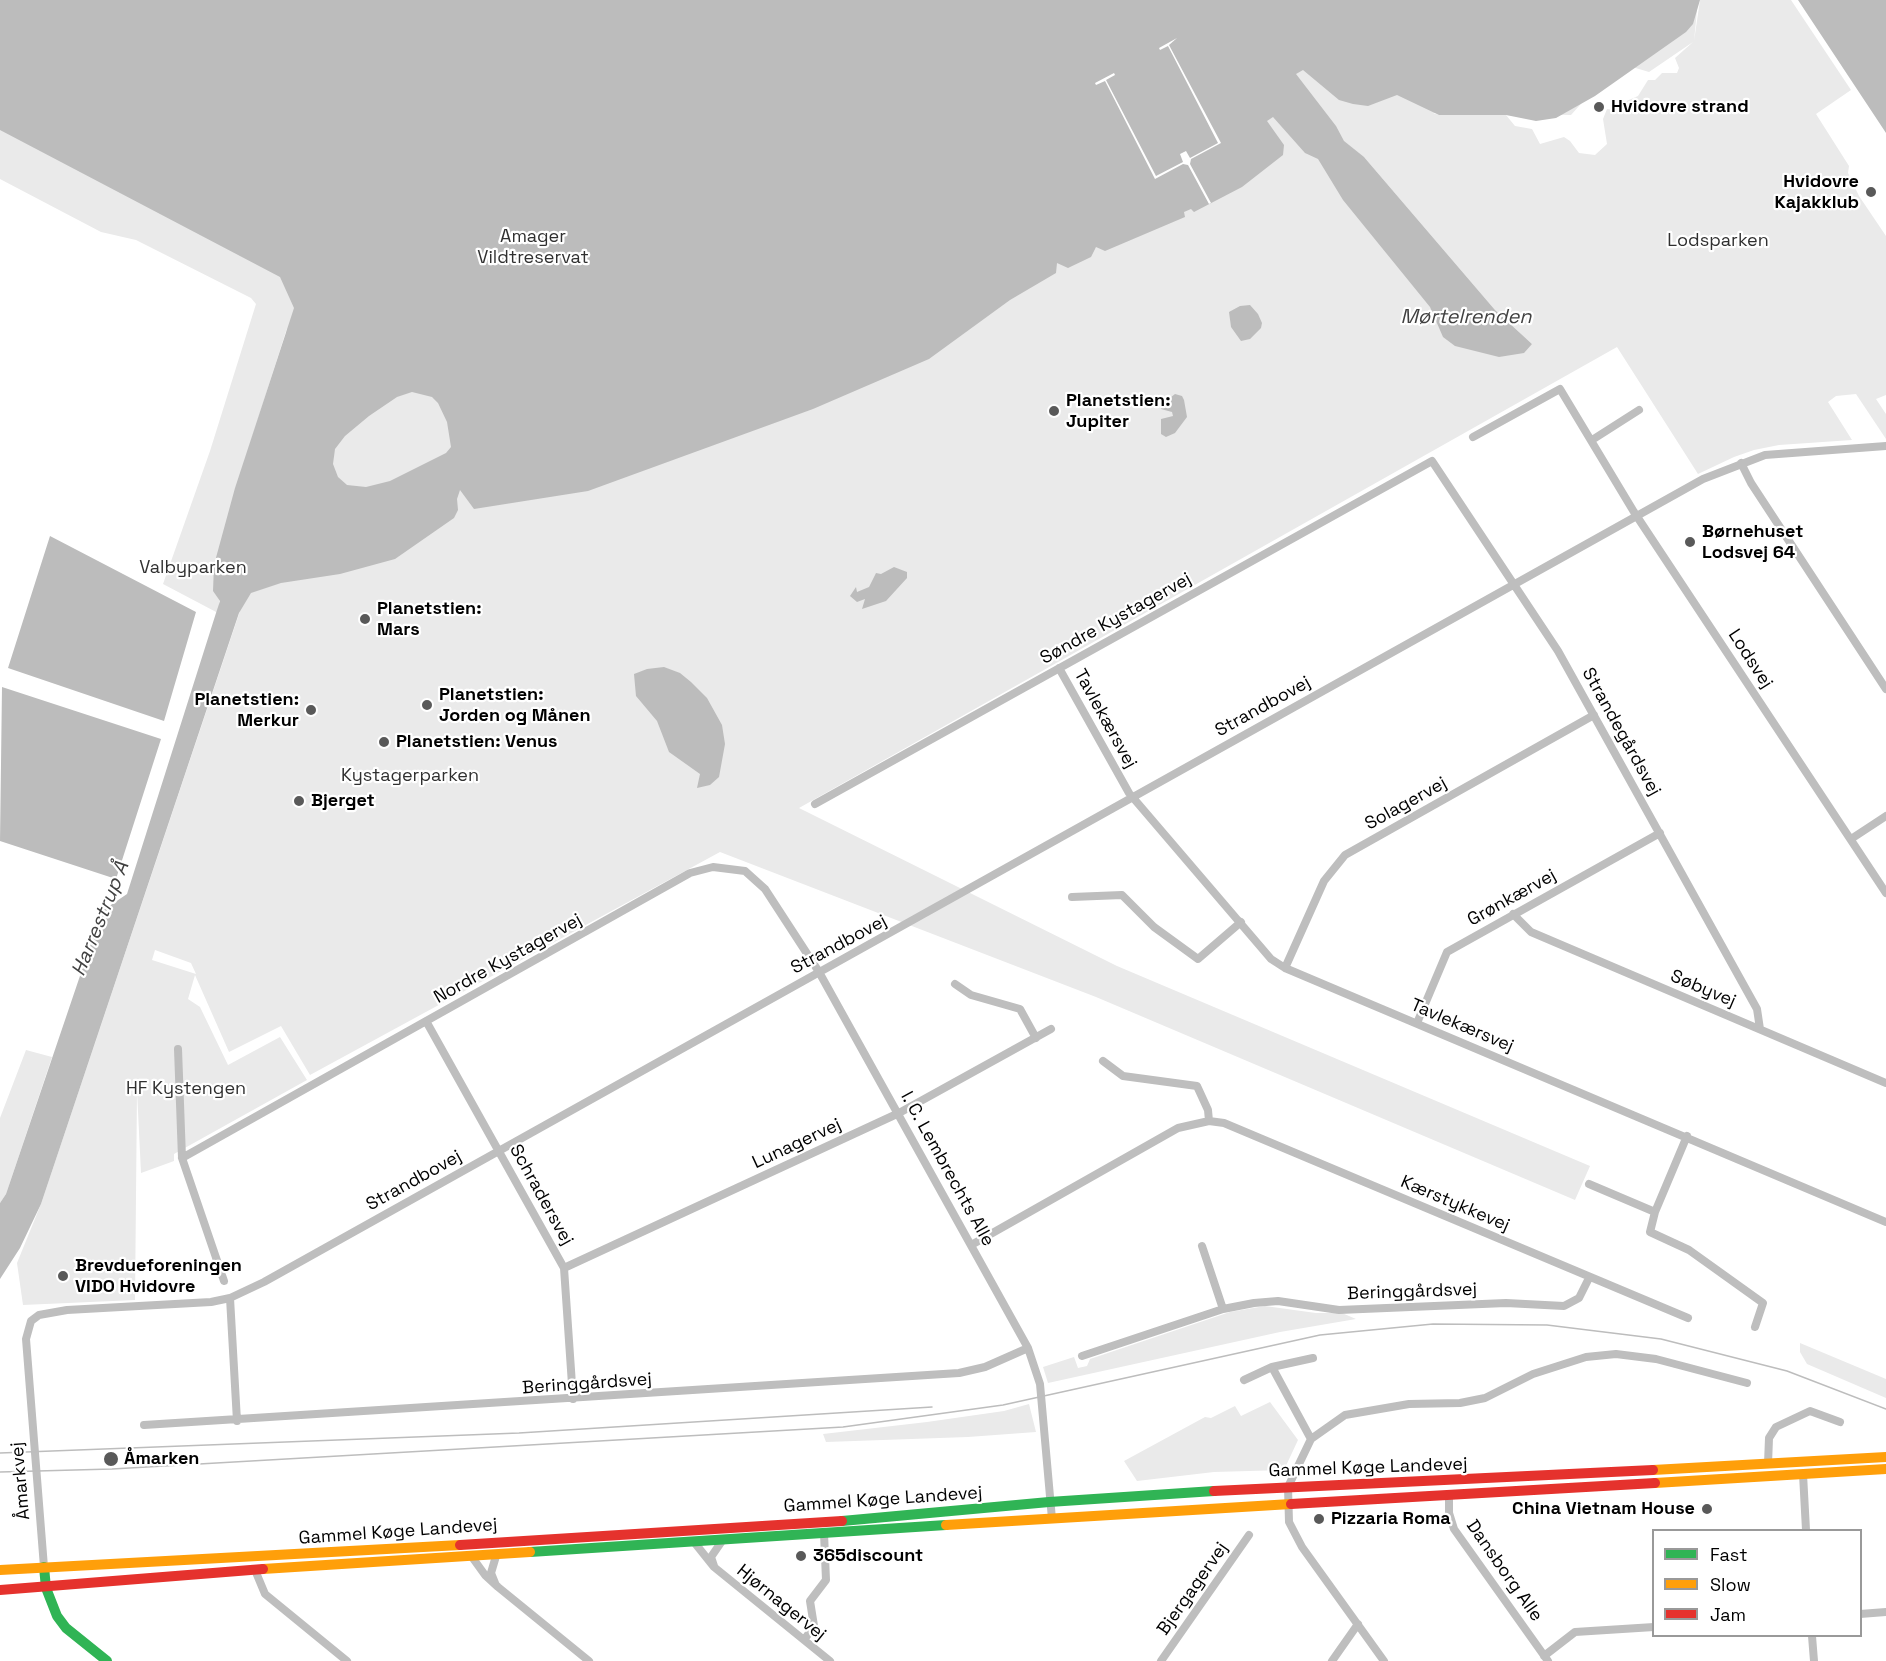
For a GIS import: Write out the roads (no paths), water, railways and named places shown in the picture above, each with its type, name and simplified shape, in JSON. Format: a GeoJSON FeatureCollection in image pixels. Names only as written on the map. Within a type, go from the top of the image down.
{"type":"FeatureCollection","features":[{"type":"Feature","properties":{"kind":"main road","name":"Gammel Køge Landevej"},"geometry":{"type":"LineString","coordinates":[[0,1570],[249,1558],[891,1517],[1049,1502],[1288,1487],[1387,1485],[1886,1457]]}},
{"type":"Feature","properties":{"kind":"main road","name":"Gammel Køge Landevej"},"geometry":{"type":"LineString","coordinates":[[0,1590],[255,1570],[824,1533],[1886,1469]]}},
{"type":"Feature","properties":{"kind":"main road"},"geometry":{"type":"LineString","coordinates":[[44,1568],[46,1588],[57,1616],[66,1628],[107,1661]]}},
{"type":"Feature","properties":{"kind":"street","name":"Lodsvej"},"geometry":{"type":"LineString","coordinates":[[1473,437],[1560,388],[1637,516],[1886,893]]}},
{"type":"Feature","properties":{"kind":"street"},"geometry":{"type":"LineString","coordinates":[[1592,440],[1639,410]]}},
{"type":"Feature","properties":{"kind":"street","name":"Strandbovej"},"geometry":{"type":"LineString","coordinates":[[31,1321],[39,1315],[67,1310],[211,1302],[230,1298],[264,1282],[819,972],[931,913],[1132,797],[1703,479],[1741,463],[1788,452],[1886,446]]}},
{"type":"Feature","properties":{"kind":"street","name":"Strandegårdsvej"},"geometry":{"type":"LineString","coordinates":[[1432,461],[1558,651],[1758,1009],[1760,1029]]}},
{"type":"Feature","properties":{"kind":"street","name":"Søndre Kystagervej"},"geometry":{"type":"LineString","coordinates":[[815,804],[1432,461]]}},
{"type":"Feature","properties":{"kind":"street"},"geometry":{"type":"LineString","coordinates":[[1741,463],[1751,483],[1886,689]]}},
{"type":"Feature","properties":{"kind":"street","name":"Tavlekærsvej"},"geometry":{"type":"LineString","coordinates":[[1059,668],[1132,797],[1271,958],[1285,968],[1886,1222]]}},
{"type":"Feature","properties":{"kind":"street","name":"Solagervej"},"geometry":{"type":"LineString","coordinates":[[1285,968],[1324,880],[1345,855],[1594,715]]}},
{"type":"Feature","properties":{"kind":"street"},"geometry":{"type":"LineString","coordinates":[[1851,839],[1886,816]]}},
{"type":"Feature","properties":{"kind":"street","name":"Grønkærvej"},"geometry":{"type":"LineString","coordinates":[[1417,1023],[1447,952],[1660,833]]}},
{"type":"Feature","properties":{"kind":"street","name":"Nordre Kystagervej"},"geometry":{"type":"LineString","coordinates":[[182,1158],[690,873],[713,867],[745,871],[765,889],[819,972]]}},
{"type":"Feature","properties":{"kind":"street"},"geometry":{"type":"LineString","coordinates":[[1072,897],[1122,896],[1154,927],[1198,958],[1241,922]]}},
{"type":"Feature","properties":{"kind":"street","name":"Søbyvej"},"geometry":{"type":"LineString","coordinates":[[1514,914],[1531,932],[1886,1083]]}},
{"type":"Feature","properties":{"kind":"street","name":"I. C. Lembrechts Alle"},"geometry":{"type":"LineString","coordinates":[[819,972],[973,1244],[1028,1348],[1040,1384],[1052,1519]]}},
{"type":"Feature","properties":{"kind":"street"},"geometry":{"type":"LineString","coordinates":[[955,984],[972,995],[1020,1009],[1036,1038]]}},
{"type":"Feature","properties":{"kind":"street","name":"Schradersvej"},"geometry":{"type":"LineString","coordinates":[[426,1022],[564,1268],[573,1399]]}},
{"type":"Feature","properties":{"kind":"street","name":"Lunagervej"},"geometry":{"type":"LineString","coordinates":[[564,1268],[899,1113],[1051,1029]]}},
{"type":"Feature","properties":{"kind":"street"},"geometry":{"type":"LineString","coordinates":[[178,1049],[182,1158],[224,1281]]}},
{"type":"Feature","properties":{"kind":"street"},"geometry":{"type":"LineString","coordinates":[[1103,1061],[1123,1076],[1197,1086],[1208,1110],[1209,1121]]}},
{"type":"Feature","properties":{"kind":"street","name":"Kærstykkevej"},"geometry":{"type":"LineString","coordinates":[[973,1244],[1178,1128],[1209,1121],[1224,1123],[1688,1318]]}},
{"type":"Feature","properties":{"kind":"street"},"geometry":{"type":"LineString","coordinates":[[1687,1136],[1655,1212],[1650,1232],[1689,1251],[1763,1303],[1755,1327]]}},
{"type":"Feature","properties":{"kind":"street"},"geometry":{"type":"LineString","coordinates":[[1589,1184],[1655,1212]]}},
{"type":"Feature","properties":{"kind":"street"},"geometry":{"type":"LineString","coordinates":[[1202,1246],[1223,1309]]}},
{"type":"Feature","properties":{"kind":"street","name":"Beringgårdsvej"},"geometry":{"type":"LineString","coordinates":[[1082,1356],[1223,1309],[1278,1301],[1339,1310],[1506,1303],[1564,1306],[1579,1298],[1589,1278]]}},
{"type":"Feature","properties":{"kind":"street"},"geometry":{"type":"LineString","coordinates":[[230,1298],[237,1420]]}},
{"type":"Feature","properties":{"kind":"street","name":"Åmarkvej"},"geometry":{"type":"LineString","coordinates":[[31,1321],[26,1339],[44,1568]]}},
{"type":"Feature","properties":{"kind":"street","name":"Beringgårdsvej"},"geometry":{"type":"LineString","coordinates":[[144,1425],[959,1373],[986,1367],[1028,1348]]}},
{"type":"Feature","properties":{"kind":"street"},"geometry":{"type":"LineString","coordinates":[[1384,1661],[1302,1547],[1289,1522],[1288,1487],[1311,1439],[1345,1415],[1409,1404],[1460,1403],[1485,1398],[1533,1374],[1586,1357],[1616,1354],[1656,1359],[1747,1383]]}},
{"type":"Feature","properties":{"kind":"street"},"geometry":{"type":"LineString","coordinates":[[1245,1380],[1272,1367],[1313,1358]]}},
{"type":"Feature","properties":{"kind":"street"},"geometry":{"type":"LineString","coordinates":[[1272,1367],[1311,1439]]}},
{"type":"Feature","properties":{"kind":"street"},"geometry":{"type":"LineString","coordinates":[[1768,1464],[1769,1438],[1776,1427],[1810,1411],[1840,1422]]}},
{"type":"Feature","properties":{"kind":"street"},"geometry":{"type":"LineString","coordinates":[[1803,1474],[1806,1529]]}},
{"type":"Feature","properties":{"kind":"street","name":"Dansborg Alle"},"geometry":{"type":"LineString","coordinates":[[1449,1494],[1449,1513],[1454,1529],[1546,1658]]}},
{"type":"Feature","properties":{"kind":"street","name":"Gammel Køge Landevej"},"geometry":{"type":"LineString","coordinates":[[804,1640],[814,1626],[810,1601],[826,1580],[824,1533]]}},
{"type":"Feature","properties":{"kind":"street","name":"Bjergagervej"},"geometry":{"type":"LineString","coordinates":[[1161,1661],[1249,1535]]}},
{"type":"Feature","properties":{"kind":"street","name":"Hjørnagervej"},"geometry":{"type":"LineString","coordinates":[[714,1568],[711,1557],[722,1541]]}},
{"type":"Feature","properties":{"kind":"street","name":"Hjørnagervej"},"geometry":{"type":"LineString","coordinates":[[694,1542],[714,1568],[830,1661]]}},
{"type":"Feature","properties":{"kind":"street"},"geometry":{"type":"LineString","coordinates":[[496,1556],[491,1573],[498,1587]]}},
{"type":"Feature","properties":{"kind":"street"},"geometry":{"type":"LineString","coordinates":[[472,1557],[485,1575],[498,1587],[589,1661]]}},
{"type":"Feature","properties":{"kind":"street"},"geometry":{"type":"LineString","coordinates":[[255,1570],[265,1594],[347,1661]]}},
{"type":"Feature","properties":{"kind":"street"},"geometry":{"type":"LineString","coordinates":[[1862,1614],[1886,1612]]}},
{"type":"Feature","properties":{"kind":"street"},"geometry":{"type":"LineString","coordinates":[[1332,1661],[1358,1624]]}},
{"type":"Feature","properties":{"kind":"street"},"geometry":{"type":"LineString","coordinates":[[1546,1658],[1575,1632],[1652,1627]]}},
{"type":"Feature","properties":{"kind":"street"},"geometry":{"type":"LineString","coordinates":[[1812,1637],[1814,1661]]}},
{"type":"Feature","properties":{"kind":"water","name":"Amager Vildtreservat"},"geometry":{"type":"Polygon","coordinates":[[[0,0],[1700,0],[1693,24],[1686,32],[1595,96],[1556,118],[1536,121],[1506,115],[1439,115],[1397,95],[1368,106],[1353,104],[1339,100],[1303,70],[1296,74],[1336,126],[1344,141],[1364,157],[1495,310],[1532,344],[1524,353],[1499,357],[1455,346],[1443,337],[1430,307],[1343,200],[1318,159],[1305,153],[1273,117],[1267,121],[1284,145],[1283,155],[1242,187],[1194,212],[1191,209],[1184,212],[1185,217],[1105,251],[1096,247],[1091,257],[1068,268],[1057,263],[1056,273],[1010,300],[929,359],[813,409],[588,491],[474,509],[460,490],[457,499],[458,510],[454,518],[395,559],[340,574],[281,583],[251,593],[239,613],[41,1204],[20,1248],[0,1279],[0,1203],[6,1194],[102,911],[127,894],[220,601],[213,591],[214,565],[235,488],[294,308],[280,277],[0,130],[0,0]],[[412,392],[397,397],[345,436],[335,449],[333,464],[338,477],[347,485],[366,487],[390,481],[446,453],[451,447],[447,422],[438,403],[432,397],[412,392]]]}},
{"type":"Feature","properties":{"kind":"water"},"geometry":{"type":"Polygon","coordinates":[[[1798,0],[1886,0],[1886,133],[1798,0]]]}},
{"type":"Feature","properties":{"kind":"water"},"geometry":{"type":"Polygon","coordinates":[[[1250,305],[1258,314],[1262,323],[1261,328],[1250,339],[1241,341],[1231,327],[1229,312],[1240,306],[1250,305]]]}},
{"type":"Feature","properties":{"kind":"water"},"geometry":{"type":"Polygon","coordinates":[[[1175,394],[1182,396],[1187,417],[1175,433],[1166,437],[1161,434],[1161,419],[1173,416],[1172,412],[1161,409],[1162,404],[1175,394]]]}},
{"type":"Feature","properties":{"kind":"water"},"geometry":{"type":"Polygon","coordinates":[[[50,536],[196,612],[164,721],[8,668],[50,536]]]}},
{"type":"Feature","properties":{"kind":"water"},"geometry":{"type":"Polygon","coordinates":[[[894,567],[907,572],[907,578],[886,601],[862,609],[865,599],[857,602],[850,596],[856,587],[857,592],[869,587],[876,573],[881,574],[894,567]]]}},
{"type":"Feature","properties":{"kind":"water"},"geometry":{"type":"Polygon","coordinates":[[[664,667],[680,673],[707,698],[722,725],[725,744],[719,777],[710,785],[697,788],[700,774],[669,752],[657,721],[636,696],[634,674],[647,669],[664,667]]]}},
{"type":"Feature","properties":{"kind":"water"},"geometry":{"type":"Polygon","coordinates":[[[2,687],[161,739],[116,879],[0,841],[2,687]]]}},
{"type":"Feature","properties":{"kind":"tram line"},"geometry":{"type":"LineString","coordinates":[[0,1472],[112,1469],[843,1427],[1003,1405],[1320,1335],[1433,1324],[1547,1325],[1661,1339],[1787,1371],[1886,1409]]}},
{"type":"Feature","properties":{"kind":"tram line"},"geometry":{"type":"LineString","coordinates":[[0,1453],[519,1433],[932,1407]]}},
{"type":"Feature","properties":{"kind":"place","name":"Hvidovre strand"},"geometry":{"type":"Point","coordinates":[1599,107]}},
{"type":"Feature","properties":{"kind":"place","name":"Hvidovre Kajakklub"},"geometry":{"type":"Point","coordinates":[1871,192]}},
{"type":"Feature","properties":{"kind":"place","name":"Planetstien: Jupiter"},"geometry":{"type":"Point","coordinates":[1054,411]}},
{"type":"Feature","properties":{"kind":"place","name":"Børnehuset Lodsvej 64"},"geometry":{"type":"Point","coordinates":[1690,542]}},
{"type":"Feature","properties":{"kind":"place","name":"Planetstien: Mars"},"geometry":{"type":"Point","coordinates":[365,619]}},
{"type":"Feature","properties":{"kind":"place","name":"Planetstien: Jorden og Månen"},"geometry":{"type":"Point","coordinates":[427,705]}},
{"type":"Feature","properties":{"kind":"place","name":"Planetstien: Merkur"},"geometry":{"type":"Point","coordinates":[311,710]}},
{"type":"Feature","properties":{"kind":"place","name":"Planetstien: Venus"},"geometry":{"type":"Point","coordinates":[384,742]}},
{"type":"Feature","properties":{"kind":"place","name":"Bjerget"},"geometry":{"type":"Point","coordinates":[299,801]}},
{"type":"Feature","properties":{"kind":"place","name":"Brevdueforeningen VIDO Hvidovre"},"geometry":{"type":"Point","coordinates":[63,1276]}},
{"type":"Feature","properties":{"kind":"place","name":"Åmarken"},"geometry":{"type":"Point","coordinates":[111,1459]}},
{"type":"Feature","properties":{"kind":"place","name":"China Vietnam House"},"geometry":{"type":"Point","coordinates":[1707,1509]}},
{"type":"Feature","properties":{"kind":"place","name":"Pizzaria Roma"},"geometry":{"type":"Point","coordinates":[1319,1519]}},
{"type":"Feature","properties":{"kind":"place","name":"365discount"},"geometry":{"type":"Point","coordinates":[801,1556]}},
{"type":"Feature","properties":{"kind":"park label","name":"Lodsparken"},"geometry":{"type":"Point","coordinates":[1718,241]}},
{"type":"Feature","properties":{"kind":"park label","name":"Valbyparken"},"geometry":{"type":"Point","coordinates":[193,568]}},
{"type":"Feature","properties":{"kind":"park label","name":"Kystagerparken"},"geometry":{"type":"Point","coordinates":[410,776]}},
{"type":"Feature","properties":{"kind":"park label","name":"HF Kystengen"},"geometry":{"type":"Point","coordinates":[186,1089]}},
{"type":"Feature","properties":{"kind":"water label","name":"Mørtelrenden"},"geometry":{"type":"Point","coordinates":[1466,318]}},
{"type":"Feature","properties":{"kind":"water label","name":"Harrestrup Å"},"geometry":{"type":"Point","coordinates":[101,919]}}]}
